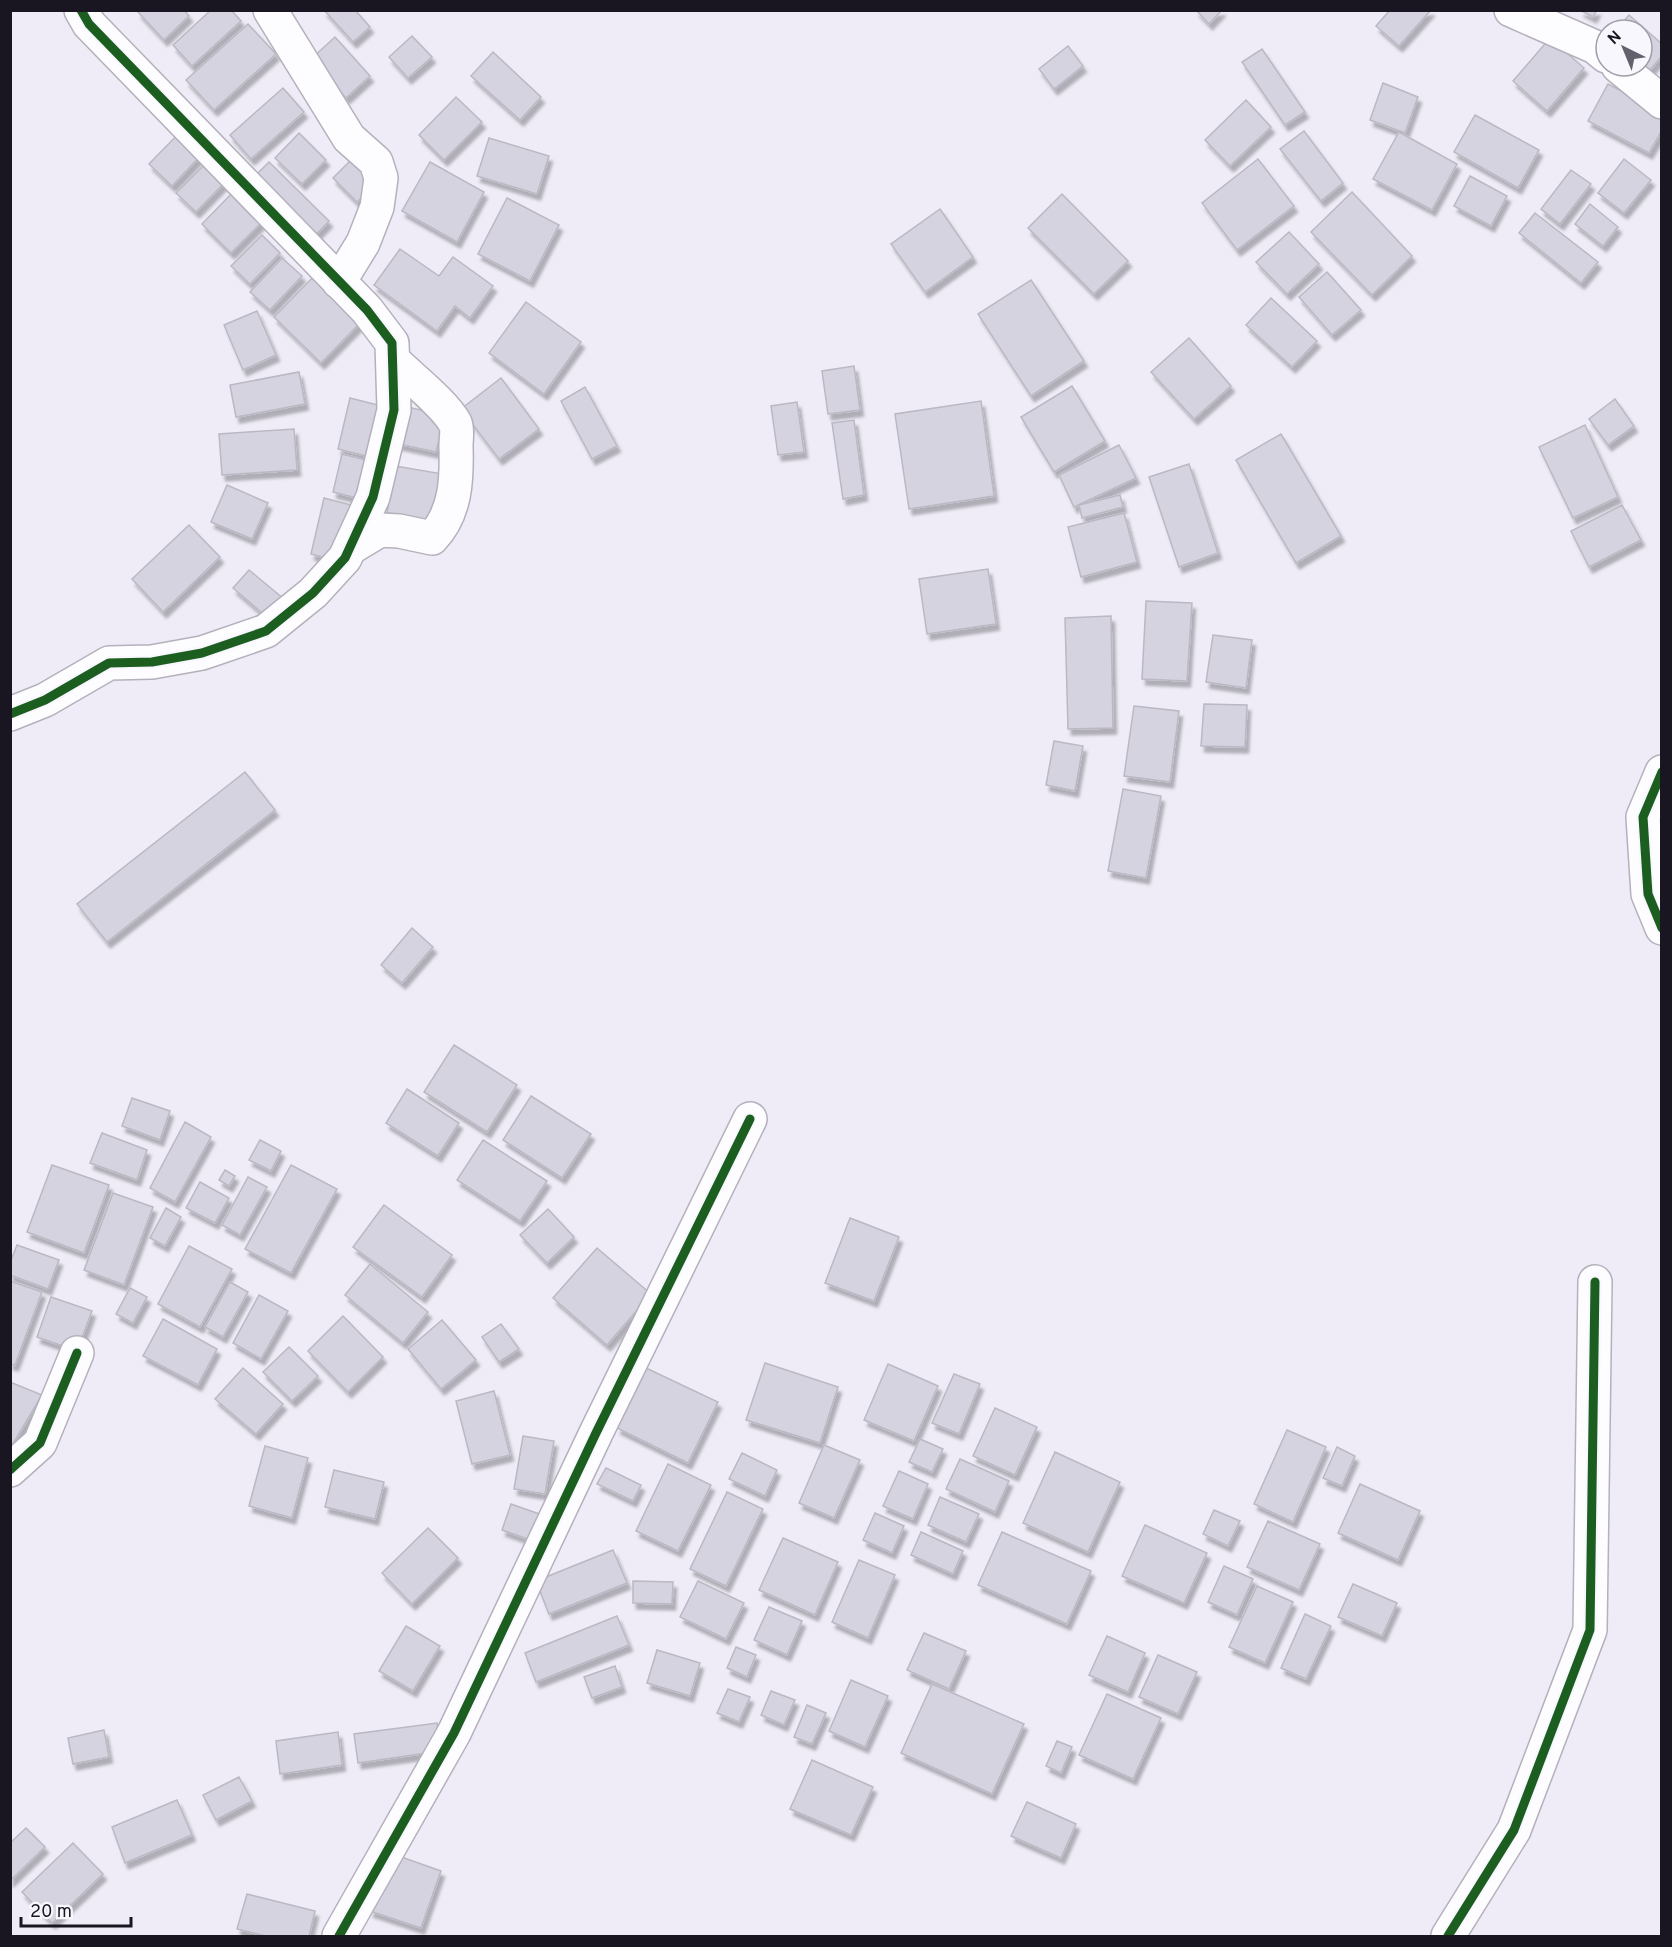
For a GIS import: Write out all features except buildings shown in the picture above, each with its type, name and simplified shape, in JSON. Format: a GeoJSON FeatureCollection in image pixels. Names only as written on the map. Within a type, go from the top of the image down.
{"type":"FeatureCollection","features":[{"type":"Feature","properties":{"kind":"street"},"geometry":{"type":"LineString","coordinates":[[10,714],[45,700],[110,663],[152,662],[202,653],[266,631],[313,593],[345,558],[373,498],[394,410],[392,343],[367,310],[97,32],[81,10]]}},
{"type":"Feature","properties":{"kind":"street"},"geometry":{"type":"LineString","coordinates":[[270,10],[349,138],[375,162],[381,178],[376,207],[363,243],[339,282]]}},
{"type":"Feature","properties":{"kind":"street"},"geometry":{"type":"LineString","coordinates":[[1510,10],[1594,47]]}},
{"type":"Feature","properties":{"kind":"street"},"geometry":{"type":"LineString","coordinates":[[1633,78],[1662,102]]}},
{"type":"Feature","properties":{"kind":"street"},"geometry":{"type":"LineString","coordinates":[[350,548],[380,530],[399,531],[432,538],[443,526],[453,504],[457,464],[456,425],[442,406],[393,360]]}},
{"type":"Feature","properties":{"kind":"street"},"geometry":{"type":"LineString","coordinates":[[1662,772],[1643,817],[1648,894],[1662,928]]}},
{"type":"Feature","properties":{"kind":"street"},"geometry":{"type":"LineString","coordinates":[[339,1936],[454,1733],[596,1434],[750,1119]]}},
{"type":"Feature","properties":{"kind":"street"},"geometry":{"type":"LineString","coordinates":[[1448,1936],[1514,1830],[1590,1630],[1595,1282]]}},
{"type":"Feature","properties":{"kind":"street"},"geometry":{"type":"LineString","coordinates":[[10,1470],[39,1443],[77,1353]]}},
{"type":"Feature","properties":{"kind":"cycle path"},"geometry":{"type":"LineString","coordinates":[[10,714],[45,700],[109,663],[152,662],[202,653],[266,631],[313,593],[345,558],[373,497],[394,410],[392,343],[367,310],[89,24],[81,10]]}},
{"type":"Feature","properties":{"kind":"cycle path"},"geometry":{"type":"LineString","coordinates":[[1662,772],[1643,817],[1648,894],[1662,928]]}},
{"type":"Feature","properties":{"kind":"cycle path"},"geometry":{"type":"LineString","coordinates":[[339,1936],[454,1733],[596,1433],[750,1119]]}},
{"type":"Feature","properties":{"kind":"cycle path"},"geometry":{"type":"LineString","coordinates":[[1448,1936],[1514,1830],[1590,1630],[1595,1282]]}},
{"type":"Feature","properties":{"kind":"cycle path"},"geometry":{"type":"LineString","coordinates":[[10,1470],[40,1443],[77,1353]]}}]}
